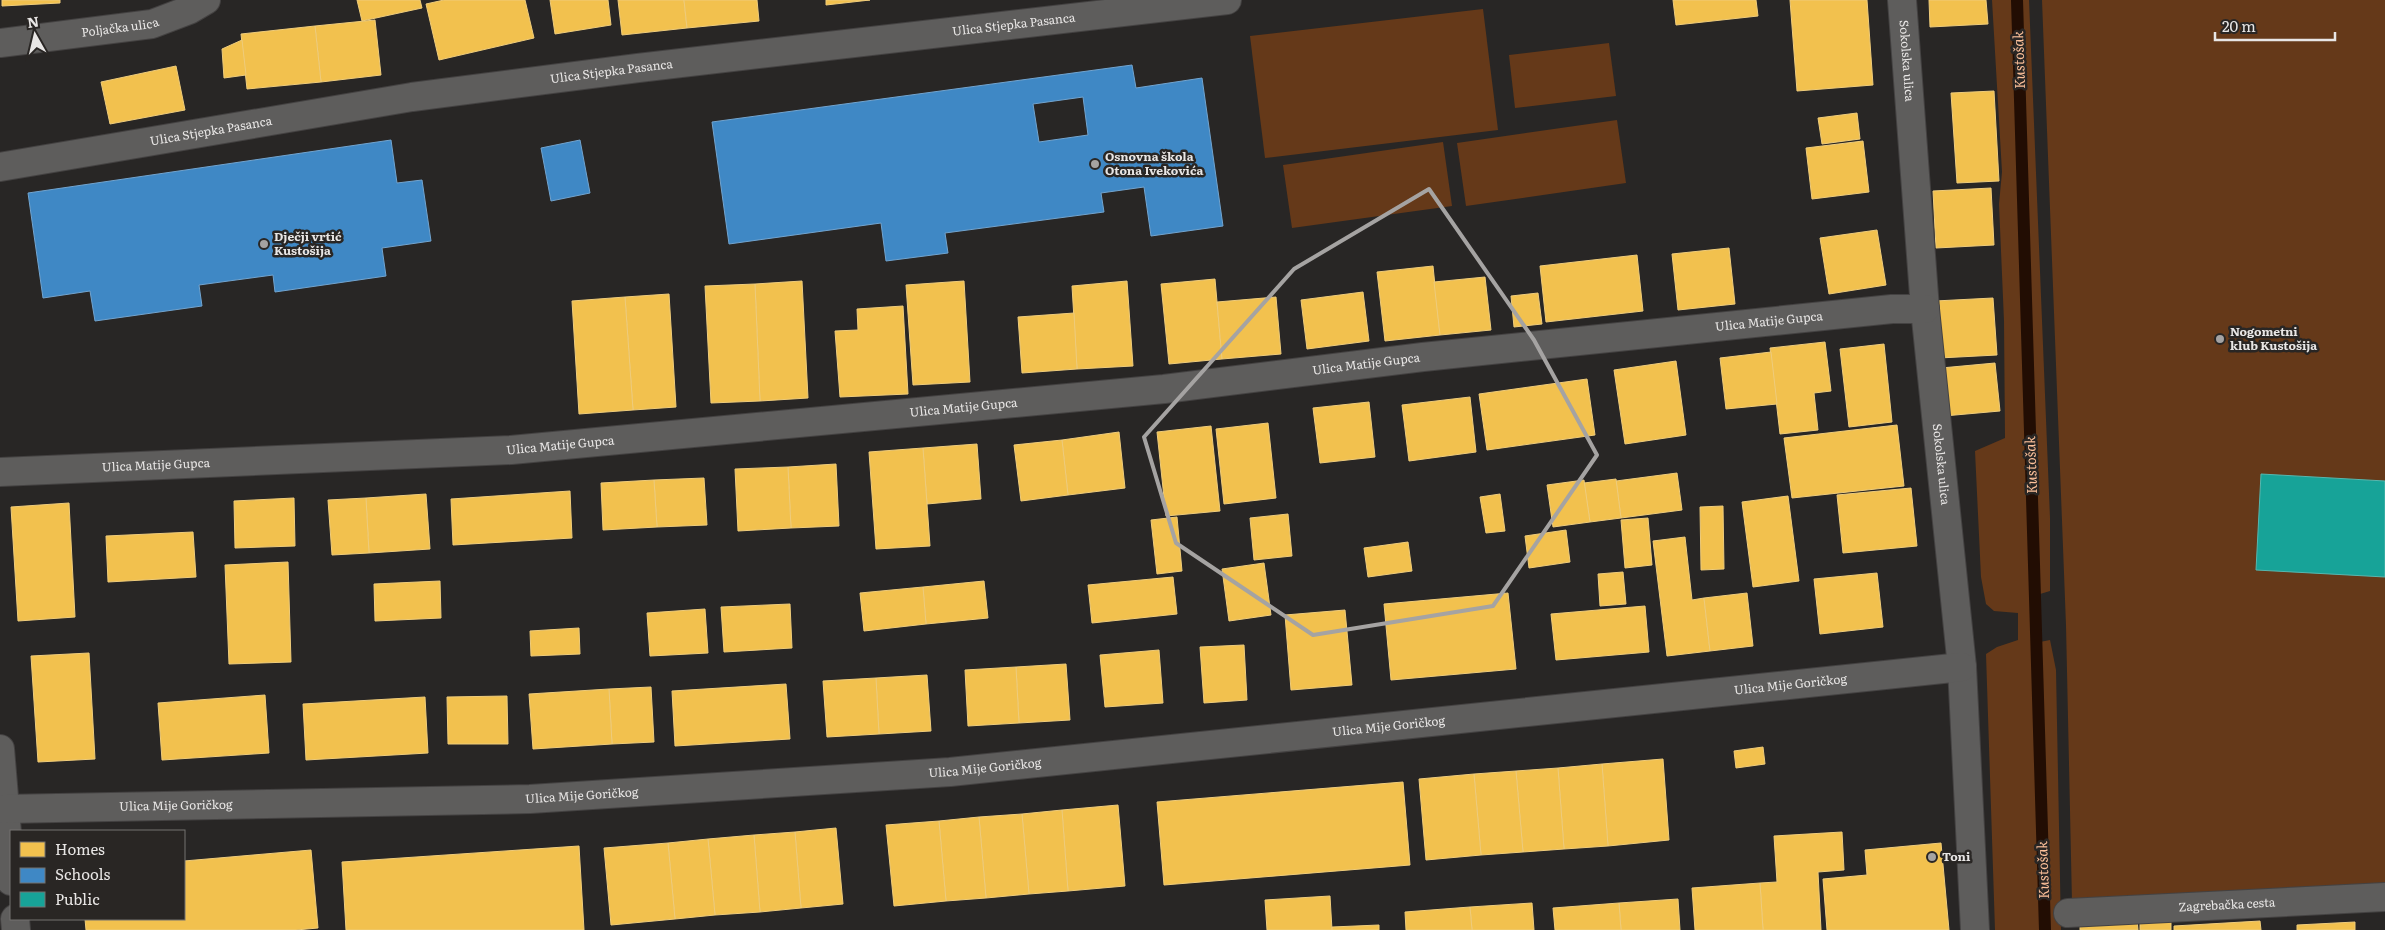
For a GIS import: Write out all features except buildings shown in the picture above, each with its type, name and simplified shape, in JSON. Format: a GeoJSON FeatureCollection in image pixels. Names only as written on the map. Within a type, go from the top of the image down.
{"type":"FeatureCollection","features":[{"type":"Feature","properties":{"kind":"street","name":"Poljačka ulica"},"geometry":{"type":"LineString","coordinates":[[0,43],[152,24],[189,10],[206,0]]}},
{"type":"Feature","properties":{"kind":"street","name":"Ulica Stjepka Pasanca"},"geometry":{"type":"LineString","coordinates":[[0,167],[412,97],[638,68],[1227,0]]}},
{"type":"Feature","properties":{"kind":"street","name":"Sokolska ulica"},"geometry":{"type":"LineString","coordinates":[[1902,0],[1925,309],[1962,667],[1975,930]]}},
{"type":"Feature","properties":{"kind":"street","name":"Ulica Matije Gupca"},"geometry":{"type":"LineString","coordinates":[[0,472],[511,450],[1164,389],[1423,357],[1882,310],[1925,309]]}},
{"type":"Feature","properties":{"kind":"street","name":"Ulica Mije Goričkog"},"geometry":{"type":"LineString","coordinates":[[4,810],[530,799],[950,772],[1962,667]]}},
{"type":"Feature","properties":{"kind":"street"},"geometry":{"type":"LineString","coordinates":[[0,749],[10,871]]}},
{"type":"Feature","properties":{"kind":"street","name":"Zagrebačka cesta"},"geometry":{"type":"LineString","coordinates":[[2068,913],[2385,897]]}},
{"type":"Feature","properties":{"kind":"highlighted area"},"geometry":{"type":"Polygon","coordinates":[[[1429,189],[1534,340],[1597,455],[1493,606],[1313,635],[1176,543],[1144,437],[1294,269],[1429,189]]]}},
{"type":"Feature","properties":{"kind":"shaded area"},"geometry":{"type":"Polygon","coordinates":[[[1992,0],[2029,0],[2050,518],[2050,591],[2040,594],[2040,642],[2050,640],[2056,670],[2061,930],[1995,930],[1986,654],[1997,647],[2018,640],[2018,613],[1994,611],[1986,604],[1981,577],[1975,451],[2005,438],[2004,321],[1999,204],[2002,172],[1992,0]]]}},
{"type":"Feature","properties":{"kind":"shaded area","name":"Nogometni klub Kustošija"},"geometry":{"type":"Polygon","coordinates":[[[2042,0],[2385,0],[2385,885],[2072,903],[2066,625],[2042,0]]]}},
{"type":"Feature","properties":{"kind":"shaded area"},"geometry":{"type":"Polygon","coordinates":[[[1483,9],[1498,130],[1265,158],[1250,36],[1483,9]]]}},
{"type":"Feature","properties":{"kind":"shaded area"},"geometry":{"type":"Polygon","coordinates":[[[1609,43],[1616,96],[1515,108],[1509,55],[1609,43]]]}},
{"type":"Feature","properties":{"kind":"shaded area"},"geometry":{"type":"Polygon","coordinates":[[[1617,120],[1626,183],[1466,206],[1457,143],[1617,120]]]}},
{"type":"Feature","properties":{"kind":"shaded area"},"geometry":{"type":"Polygon","coordinates":[[[1443,142],[1452,206],[1292,228],[1283,165],[1443,142]]]}},
{"type":"Feature","properties":{"kind":"waterway","name":"Kustošak"},"geometry":{"type":"LineString","coordinates":[[2017,0],[2045,930]]}},
{"type":"Feature","properties":{"kind":"place","name":"Osnovna škola Otona Ivekovića"},"geometry":{"type":"Point","coordinates":[1095,164]}},
{"type":"Feature","properties":{"kind":"place","name":"Dječji vrtić Kustošija"},"geometry":{"type":"Point","coordinates":[264,244]}},
{"type":"Feature","properties":{"kind":"place","name":"Nogometni klub Kustošija"},"geometry":{"type":"Point","coordinates":[2220,339]}},
{"type":"Feature","properties":{"kind":"place","name":"Toni"},"geometry":{"type":"Point","coordinates":[1932,857]}}]}
